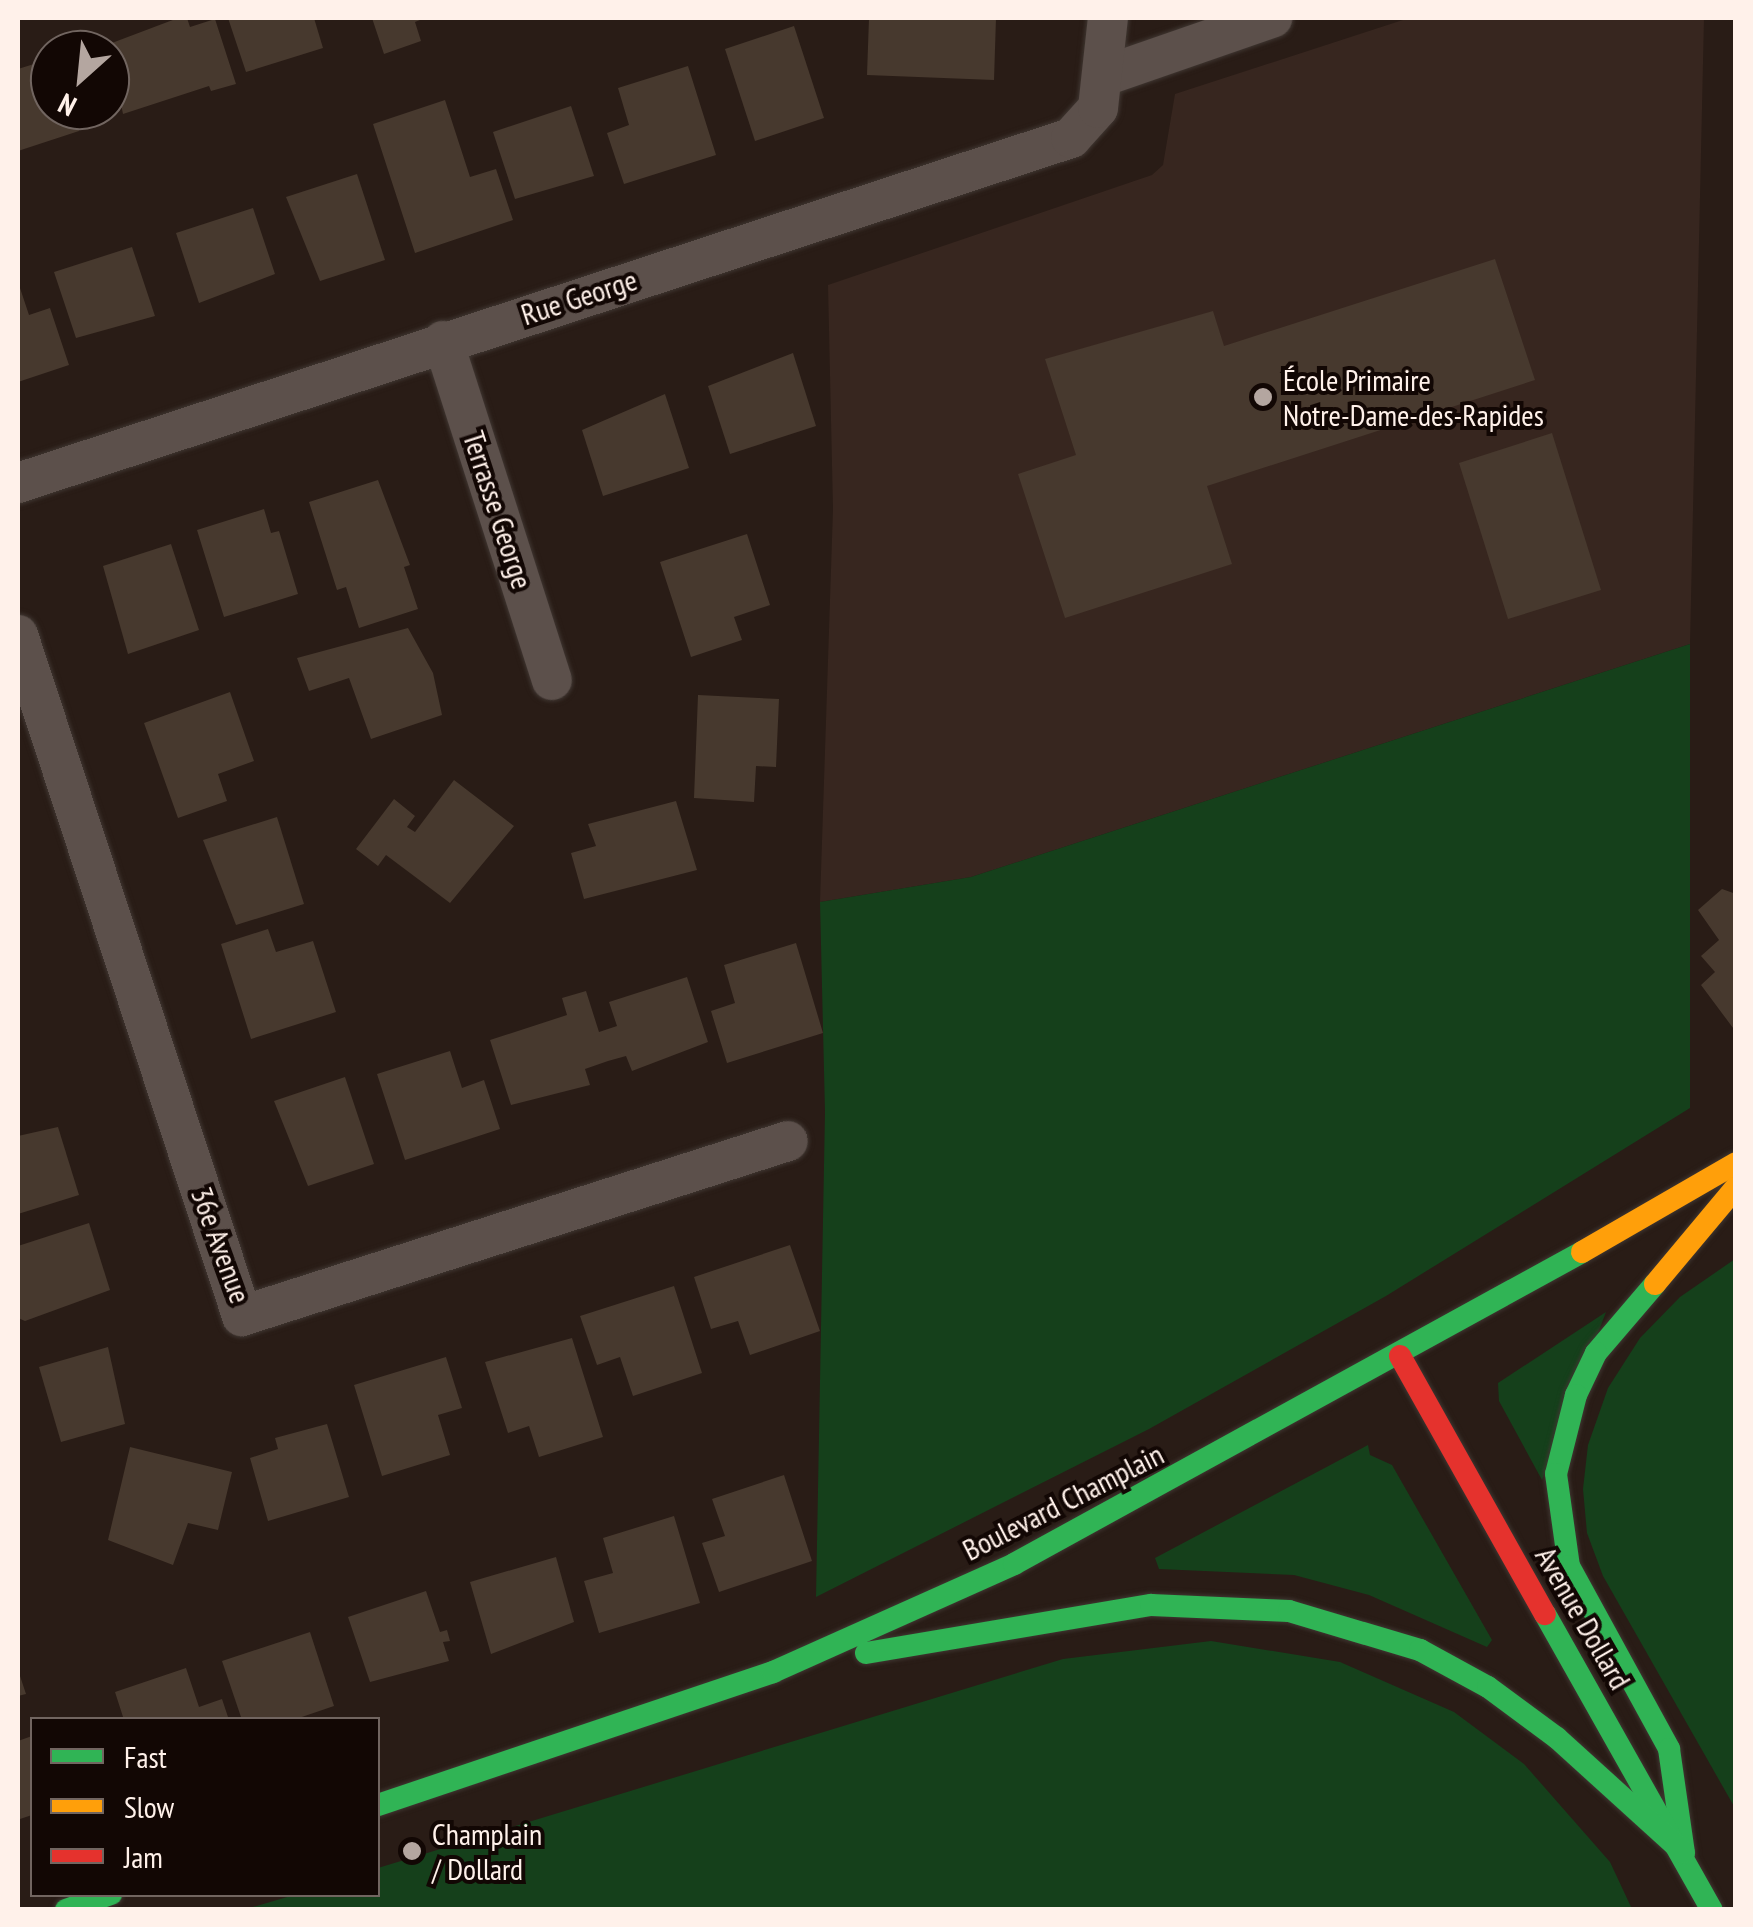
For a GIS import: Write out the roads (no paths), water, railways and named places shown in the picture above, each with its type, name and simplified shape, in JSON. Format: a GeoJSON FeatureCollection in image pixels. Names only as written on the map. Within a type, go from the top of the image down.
{"type":"FeatureCollection","features":[{"type":"Feature","properties":{"kind":"main road","name":"Boulevard Champlain"},"geometry":{"type":"LineString","coordinates":[[380,1804],[784,1668],[1014,1564],[1400,1356],[1736,1163]]}},
{"type":"Feature","properties":{"kind":"main road"},"geometry":{"type":"LineString","coordinates":[[1684,1853],[1670,1749],[1568,1566],[1556,1474],[1571,1408],[1596,1354],[1736,1187]]}},
{"type":"Feature","properties":{"kind":"main road","name":"Avenue Dollard"},"geometry":{"type":"LineString","coordinates":[[1400,1356],[1684,1853],[1712,1910]]}},
{"type":"Feature","properties":{"kind":"main road"},"geometry":{"type":"LineString","coordinates":[[784,1668],[1152,1606],[1223,1604],[1289,1612],[1420,1650],[1488,1687],[1557,1738],[1684,1853]]}},
{"type":"Feature","properties":{"kind":"main road"},"geometry":{"type":"LineString","coordinates":[[66,1910],[103,1897]]}},
{"type":"Feature","properties":{"kind":"street"},"geometry":{"type":"LineString","coordinates":[[1108,18],[1106,76],[1272,18]]}},
{"type":"Feature","properties":{"kind":"street","name":"Rue George"},"geometry":{"type":"LineString","coordinates":[[18,483],[1071,138],[1098,108],[1106,76]]}},
{"type":"Feature","properties":{"kind":"street","name":"Terrasse George"},"geometry":{"type":"LineString","coordinates":[[443,341],[552,680]]}},
{"type":"Feature","properties":{"kind":"street","name":"36e Avenue"},"geometry":{"type":"LineString","coordinates":[[18,635],[242,1316],[788,1140]]}},
{"type":"Feature","properties":{"kind":"place","name":"École Primaire Notre-Dame-des-Rapides"},"geometry":{"type":"Point","coordinates":[1263,397]}},
{"type":"Feature","properties":{"kind":"place","name":"Champlain / Dollard"},"geometry":{"type":"Point","coordinates":[412,1851]}}]}
